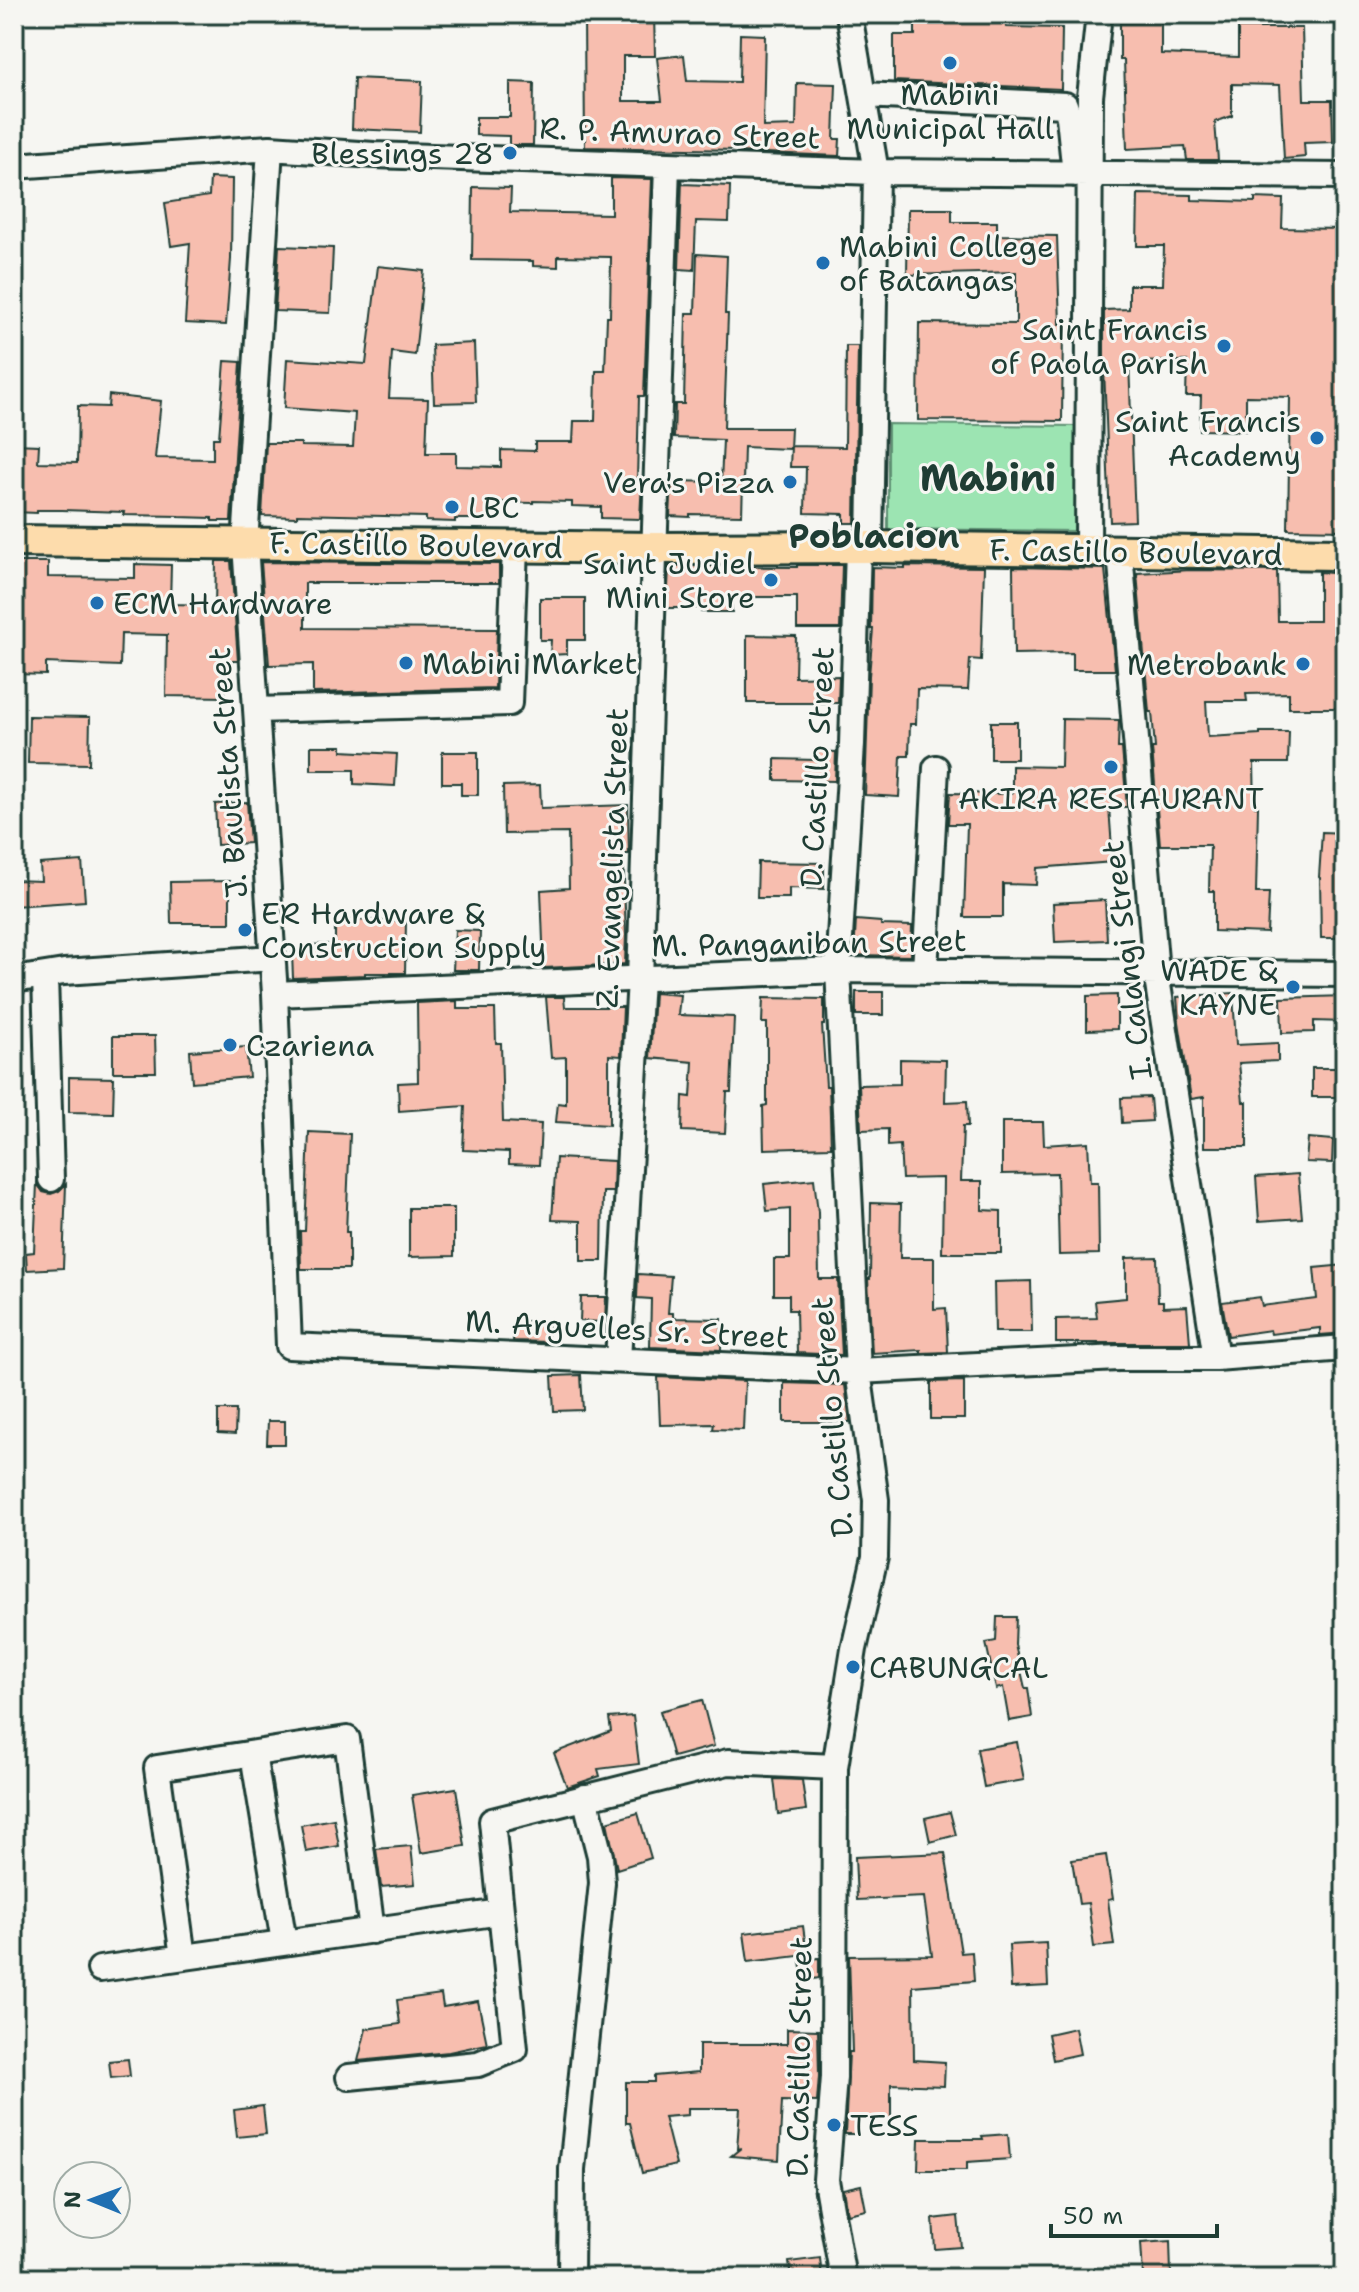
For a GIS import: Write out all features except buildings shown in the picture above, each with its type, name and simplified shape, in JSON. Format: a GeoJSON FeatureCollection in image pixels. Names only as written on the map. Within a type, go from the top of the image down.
{"type":"FeatureCollection","features":[{"type":"Feature","properties":{"kind":"main road","name":"F. Castillo Boulevard"},"geometry":{"type":"LineString","coordinates":[[14,541],[655,548],[864,547],[1345,556]]}},
{"type":"Feature","properties":{"kind":"street","name":"D. Castillo Street"},"geometry":{"type":"LineString","coordinates":[[843,2278],[826,2180],[834,2077],[835,1767],[854,1649],[875,1557],[876,1500],[858,1371],[838,970],[864,547],[876,172],[849,14]]}},
{"type":"Feature","properties":{"kind":"street"},"geometry":{"type":"LineString","coordinates":[[1088,552],[1082,174],[1099,14]]}},
{"type":"Feature","properties":{"kind":"street"},"geometry":{"type":"LineString","coordinates":[[864,95],[1065,105],[1082,174]]}},
{"type":"Feature","properties":{"kind":"street","name":"R. P. Amurao Street"},"geometry":{"type":"LineString","coordinates":[[14,166],[270,148],[374,155],[876,172],[1345,176]]}},
{"type":"Feature","properties":{"kind":"street","name":"J. Bautista Street"},"geometry":{"type":"LineString","coordinates":[[270,148],[245,544],[275,994],[289,1346]]}},
{"type":"Feature","properties":{"kind":"street","name":"Z. Evangelista Street"},"geometry":{"type":"LineString","coordinates":[[618,1360],[640,979],[667,165]]}},
{"type":"Feature","properties":{"kind":"street"},"geometry":{"type":"LineString","coordinates":[[256,710],[509,703],[515,547]]}},
{"type":"Feature","properties":{"kind":"street","name":"I. Calangi Street"},"geometry":{"type":"LineString","coordinates":[[1120,552],[1156,972],[1216,1358]]}},
{"type":"Feature","properties":{"kind":"street"},"geometry":{"type":"LineString","coordinates":[[925,971],[936,768]]}},
{"type":"Feature","properties":{"kind":"street"},"geometry":{"type":"LineString","coordinates":[[14,980],[64,972],[273,958]]}},
{"type":"Feature","properties":{"kind":"street","name":"M. Panganiban Street"},"geometry":{"type":"LineString","coordinates":[[275,994],[838,970],[1345,974]]}},
{"type":"Feature","properties":{"kind":"street"},"geometry":{"type":"LineString","coordinates":[[45,976],[51,1179]]}},
{"type":"Feature","properties":{"kind":"street","name":"M. Arguelles Sr. Street"},"geometry":{"type":"LineString","coordinates":[[289,1346],[858,1371],[1119,1358],[1216,1358],[1345,1348]]}},
{"type":"Feature","properties":{"kind":"street"},"geometry":{"type":"LineString","coordinates":[[183,1957],[157,1768],[347,1739],[372,1931]]}},
{"type":"Feature","properties":{"kind":"street"},"geometry":{"type":"LineString","coordinates":[[253,1754],[284,1942]]}},
{"type":"Feature","properties":{"kind":"street"},"geometry":{"type":"LineString","coordinates":[[349,2077],[478,2064],[515,2049],[492,1821],[728,1762],[835,1767]]}},
{"type":"Feature","properties":{"kind":"street"},"geometry":{"type":"LineString","coordinates":[[571,2278],[572,2169],[602,1883],[600,1856],[585,1797]]}},
{"type":"Feature","properties":{"kind":"street"},"geometry":{"type":"LineString","coordinates":[[100,1969],[501,1912]]}},
{"type":"Feature","properties":{"kind":"green space"},"geometry":{"type":"Polygon","coordinates":[[[888,424],[1077,426],[1076,531],[888,529],[888,424]]]}},
{"type":"Feature","properties":{"kind":"place","name":"Mabini Municipal Hall"},"geometry":{"type":"Point","coordinates":[950,63]}},
{"type":"Feature","properties":{"kind":"place","name":"Blessings 28"},"geometry":{"type":"Point","coordinates":[510,153]}},
{"type":"Feature","properties":{"kind":"place","name":"Mabini College of Batangas"},"geometry":{"type":"Point","coordinates":[823,263]}},
{"type":"Feature","properties":{"kind":"place","name":"Saint Francis of Paola Parish"},"geometry":{"type":"Point","coordinates":[1224,346]}},
{"type":"Feature","properties":{"kind":"place","name":"Saint Francis Academy"},"geometry":{"type":"Point","coordinates":[1317,438]}},
{"type":"Feature","properties":{"kind":"place","name":"Vera's Pizza"},"geometry":{"type":"Point","coordinates":[790,482]}},
{"type":"Feature","properties":{"kind":"place","name":"LBC"},"geometry":{"type":"Point","coordinates":[452,507]}},
{"type":"Feature","properties":{"kind":"place","name":"Saint Judiel Mini Store"},"geometry":{"type":"Point","coordinates":[771,580]}},
{"type":"Feature","properties":{"kind":"place","name":"ECM Hardware"},"geometry":{"type":"Point","coordinates":[97,603]}},
{"type":"Feature","properties":{"kind":"place","name":"Mabini Market"},"geometry":{"type":"Point","coordinates":[406,663]}},
{"type":"Feature","properties":{"kind":"place","name":"Metrobank"},"geometry":{"type":"Point","coordinates":[1303,664]}},
{"type":"Feature","properties":{"kind":"place","name":"AKIRA RESTAURANT"},"geometry":{"type":"Point","coordinates":[1111,767]}},
{"type":"Feature","properties":{"kind":"place","name":"ER Hardware & Construction Supply"},"geometry":{"type":"Point","coordinates":[245,930]}},
{"type":"Feature","properties":{"kind":"place","name":"WADE & KAYNE"},"geometry":{"type":"Point","coordinates":[1293,987]}},
{"type":"Feature","properties":{"kind":"place","name":"Czariena"},"geometry":{"type":"Point","coordinates":[230,1045]}},
{"type":"Feature","properties":{"kind":"place","name":"CABUNGCAL"},"geometry":{"type":"Point","coordinates":[853,1667]}},
{"type":"Feature","properties":{"kind":"place","name":"TESS"},"geometry":{"type":"Point","coordinates":[834,2125]}},
{"type":"Feature","properties":{"kind":"district","name":"Mabini"},"geometry":{"type":"Point","coordinates":[988,477]}},
{"type":"Feature","properties":{"kind":"district","name":"Poblacion"},"geometry":{"type":"Point","coordinates":[874,536]}}]}
